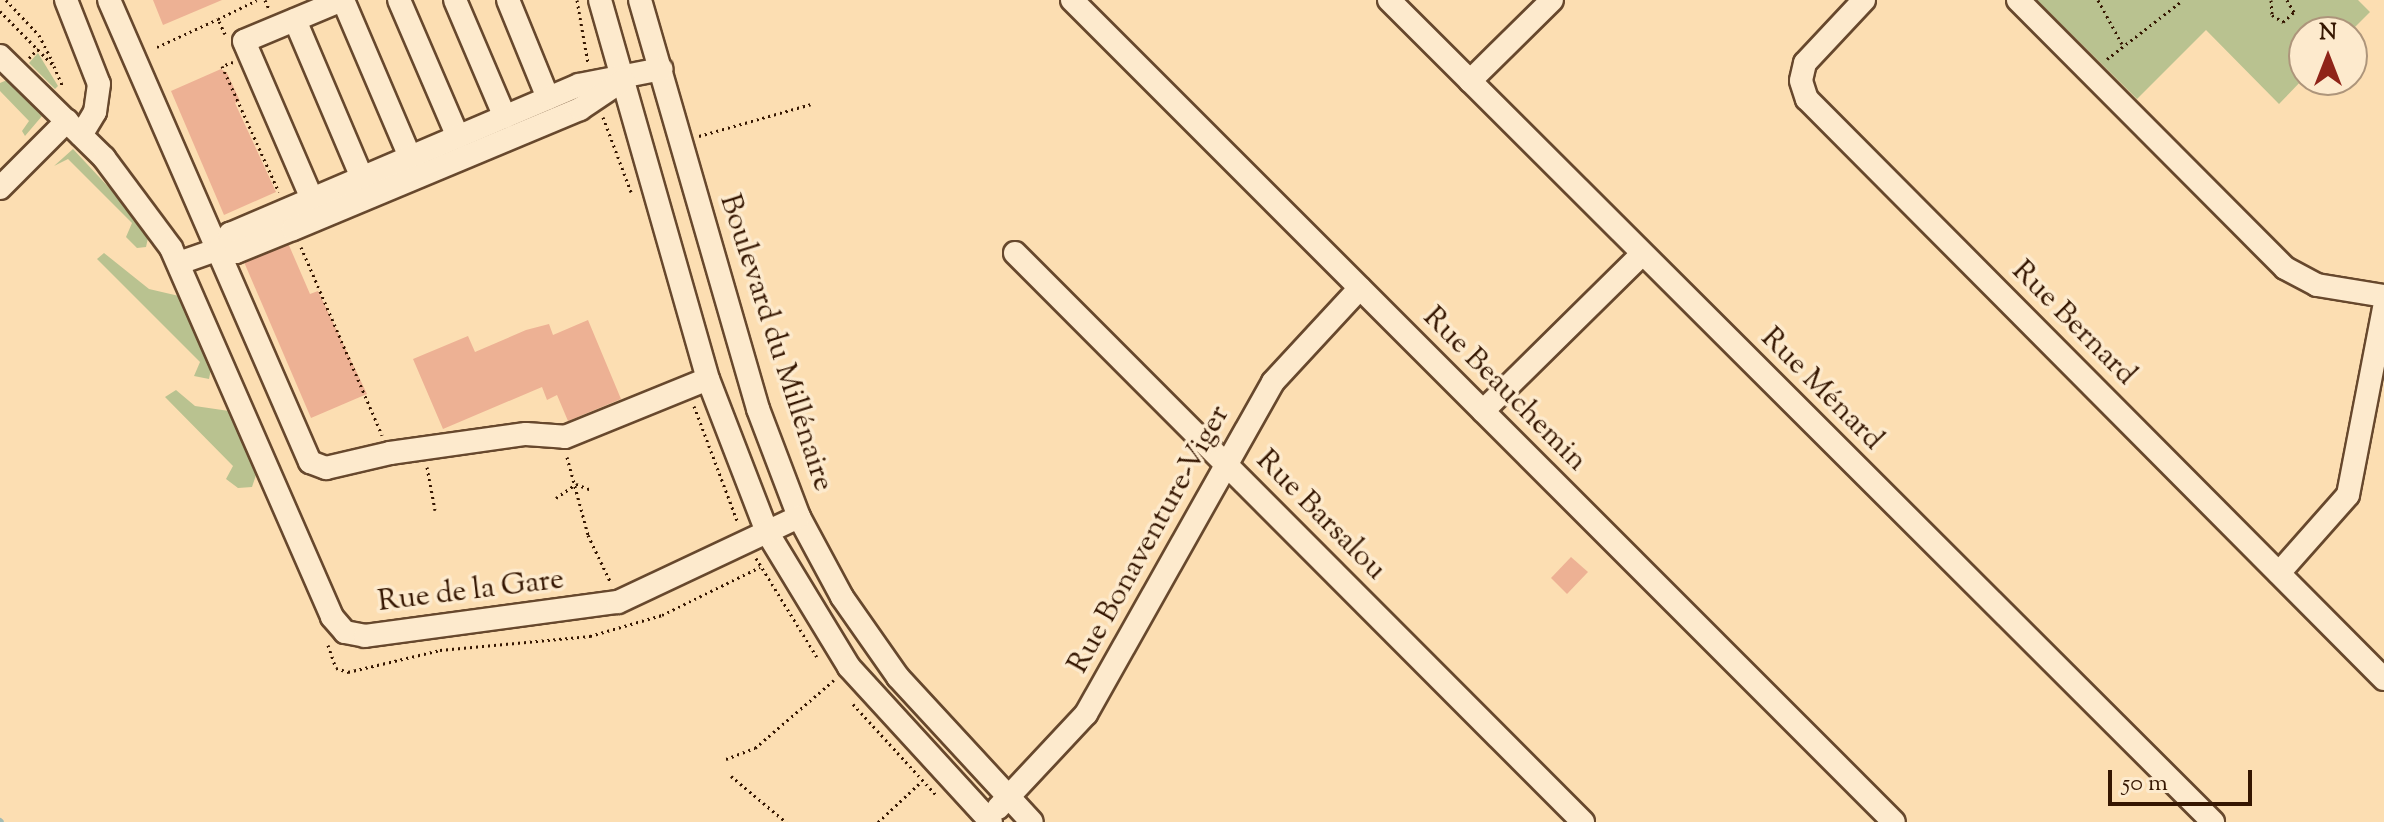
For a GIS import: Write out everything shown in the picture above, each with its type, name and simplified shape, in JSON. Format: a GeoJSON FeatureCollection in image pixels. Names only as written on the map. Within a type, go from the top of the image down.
{"type":"FeatureCollection","features":[{"type":"Feature","properties":{"kind":"street"},"geometry":{"type":"LineString","coordinates":[[53,0],[75,22]]}},
{"type":"Feature","properties":{"kind":"street"},"geometry":{"type":"LineString","coordinates":[[0,188],[95,112],[99,84],[66,0]]}},
{"type":"Feature","properties":{"kind":"street"},"geometry":{"type":"LineString","coordinates":[[109,0],[310,462],[326,468],[390,453],[526,434],[565,437],[708,379]]}},
{"type":"Feature","properties":{"kind":"street"},"geometry":{"type":"LineString","coordinates":[[312,199],[244,41],[343,0],[410,157]]}},
{"type":"Feature","properties":{"kind":"street"},"geometry":{"type":"LineString","coordinates":[[399,0],[458,137]]}},
{"type":"Feature","properties":{"kind":"street"},"geometry":{"type":"LineString","coordinates":[[455,0],[505,117]]}},
{"type":"Feature","properties":{"kind":"street"},"geometry":{"type":"LineString","coordinates":[[508,0],[548,98]]}},
{"type":"Feature","properties":{"kind":"street"},"geometry":{"type":"LineString","coordinates":[[600,0],[708,379],[767,532],[849,667],[990,820]]}},
{"type":"Feature","properties":{"kind":"street","name":"Boulevard du Millénaire"},"geometry":{"type":"LineString","coordinates":[[640,0],[758,409],[799,517],[881,655],[941,729],[1032,822]]}},
{"type":"Feature","properties":{"kind":"street","name":"Rue Beauchemin"},"geometry":{"type":"LineString","coordinates":[[1072,0],[1894,822]]}},
{"type":"Feature","properties":{"kind":"street","name":"Rue Ménard"},"geometry":{"type":"LineString","coordinates":[[1389,0],[2213,822]]}},
{"type":"Feature","properties":{"kind":"street"},"geometry":{"type":"LineString","coordinates":[[1470,81],[1552,0]]}},
{"type":"Feature","properties":{"kind":"street","name":"Rue Bernard"},"geometry":{"type":"LineString","coordinates":[[1864,0],[1808,57],[1801,75],[1807,99],[2384,679]]}},
{"type":"Feature","properties":{"kind":"street"},"geometry":{"type":"LineString","coordinates":[[2018,0],[2285,268],[2317,285],[2384,296]]}},
{"type":"Feature","properties":{"kind":"street"},"geometry":{"type":"LineString","coordinates":[[295,20],[362,178]]}},
{"type":"Feature","properties":{"kind":"street"},"geometry":{"type":"LineString","coordinates":[[0,56],[74,128],[142,202],[179,263],[219,249],[236,252],[293,229],[580,109],[623,80]]}},
{"type":"Feature","properties":{"kind":"street"},"geometry":{"type":"LineString","coordinates":[[219,249],[230,234],[579,85],[623,80],[661,69]]}},
{"type":"Feature","properties":{"kind":"street","name":"Rue Barsalou"},"geometry":{"type":"LineString","coordinates":[[1015,253],[1583,822]]}},
{"type":"Feature","properties":{"kind":"street"},"geometry":{"type":"LineString","coordinates":[[1483,411],[1642,254]]}},
{"type":"Feature","properties":{"kind":"street","name":"Rue de la Gare"},"geometry":{"type":"LineString","coordinates":[[179,263],[332,617],[345,632],[365,636],[618,602],[799,517]]}},
{"type":"Feature","properties":{"kind":"street","name":"Rue Bonaventure-Viger"},"geometry":{"type":"LineString","coordinates":[[990,820],[1086,714],[1281,371],[1360,288]]}},
{"type":"Feature","properties":{"kind":"street"},"geometry":{"type":"LineString","coordinates":[[2279,573],[2348,495],[2384,308]]}},
{"type":"Feature","properties":{"kind":"path"},"geometry":{"type":"LineString","coordinates":[[0,4],[5,0],[39,35],[54,66]]}},
{"type":"Feature","properties":{"kind":"path"},"geometry":{"type":"LineString","coordinates":[[577,0],[588,66]]}},
{"type":"Feature","properties":{"kind":"path"},"geometry":{"type":"LineString","coordinates":[[2098,0],[2122,44]]}},
{"type":"Feature","properties":{"kind":"path"},"geometry":{"type":"LineString","coordinates":[[2091,74],[2122,44],[2183,0]]}},
{"type":"Feature","properties":{"kind":"path"},"geometry":{"type":"LineString","coordinates":[[2271,0],[2273,20],[2283,22],[2293,18],[2293,8],[2287,0]]}},
{"type":"Feature","properties":{"kind":"path"},"geometry":{"type":"LineString","coordinates":[[0,11],[38,49]]}},
{"type":"Feature","properties":{"kind":"path"},"geometry":{"type":"LineString","coordinates":[[157,47],[218,19]]}},
{"type":"Feature","properties":{"kind":"path"},"geometry":{"type":"LineString","coordinates":[[682,142],[811,104]]}},
{"type":"Feature","properties":{"kind":"path"},"geometry":{"type":"LineString","coordinates":[[601,110],[635,200]]}},
{"type":"Feature","properties":{"kind":"path"},"geometry":{"type":"LineString","coordinates":[[293,229],[390,453]]}},
{"type":"Feature","properties":{"kind":"path"},"geometry":{"type":"LineString","coordinates":[[694,405],[734,515]]}},
{"type":"Feature","properties":{"kind":"path"},"geometry":{"type":"LineString","coordinates":[[565,437],[588,535],[618,602]]}},
{"type":"Feature","properties":{"kind":"path"},"geometry":{"type":"LineString","coordinates":[[423,448],[435,510]]}},
{"type":"Feature","properties":{"kind":"path"},"geometry":{"type":"LineString","coordinates":[[576,484],[592,490]]}},
{"type":"Feature","properties":{"kind":"path"},"geometry":{"type":"LineString","coordinates":[[556,498],[576,484]]}},
{"type":"Feature","properties":{"kind":"path","name":"Rue de la Gare"},"geometry":{"type":"LineString","coordinates":[[333,663],[348,672],[440,650],[616,631],[662,615],[761,566]]}},
{"type":"Feature","properties":{"kind":"path"},"geometry":{"type":"LineString","coordinates":[[726,759],[755,748],[834,680]]}},
{"type":"Feature","properties":{"kind":"path"},"geometry":{"type":"LineString","coordinates":[[731,776],[786,822]]}},
{"type":"Feature","properties":{"kind":"path"},"geometry":{"type":"LineString","coordinates":[[878,822],[922,781]]}},
{"type":"Feature","properties":{"kind":"green space"},"geometry":{"type":"Polygon","coordinates":[[[2037,0],[2358,0],[2370,12],[2366,16],[2288,16],[2288,95],[2279,104],[2206,30],[2137,99],[2037,0]]]}},
{"type":"Feature","properties":{"kind":"green space"},"geometry":{"type":"Polygon","coordinates":[[[38,53],[58,86],[55,89],[29,63],[38,53]]]}},
{"type":"Feature","properties":{"kind":"green space"},"geometry":{"type":"Polygon","coordinates":[[[7,80],[42,116],[25,136],[22,131],[29,121],[0,91],[0,83],[7,80]]]}},
{"type":"Feature","properties":{"kind":"green space"},"geometry":{"type":"Polygon","coordinates":[[[73,149],[128,208],[148,238],[146,247],[137,248],[126,237],[132,223],[68,159],[54,166],[73,149]]]}},
{"type":"Feature","properties":{"kind":"green space"},"geometry":{"type":"Polygon","coordinates":[[[104,253],[149,289],[179,296],[211,369],[209,379],[194,376],[200,362],[97,259],[104,253]]]}},
{"type":"Feature","properties":{"kind":"green space"},"geometry":{"type":"Polygon","coordinates":[[[176,390],[195,406],[229,411],[256,475],[252,487],[238,488],[226,479],[233,466],[165,397],[176,390]]]}},
{"type":"Feature","properties":{"kind":"building"},"geometry":{"type":"Polygon","coordinates":[[[153,0],[222,0],[163,25],[153,0]]]}},
{"type":"Feature","properties":{"kind":"building"},"geometry":{"type":"Polygon","coordinates":[[[221,69],[227,73],[240,101],[235,103],[276,192],[224,215],[171,91],[221,69]]]}},
{"type":"Feature","properties":{"kind":"building"},"geometry":{"type":"Polygon","coordinates":[[[288,243],[310,294],[318,291],[367,394],[311,418],[244,262],[288,243]]]}},
{"type":"Feature","properties":{"kind":"building"},"geometry":{"type":"Polygon","coordinates":[[[588,320],[621,399],[568,421],[557,395],[547,400],[542,387],[443,429],[413,359],[468,336],[475,352],[526,330],[549,324],[553,335],[588,320]]]}},
{"type":"Feature","properties":{"kind":"building"},"geometry":{"type":"Polygon","coordinates":[[[1571,557],[1588,572],[1567,594],[1551,578],[1571,557]]]}}]}
